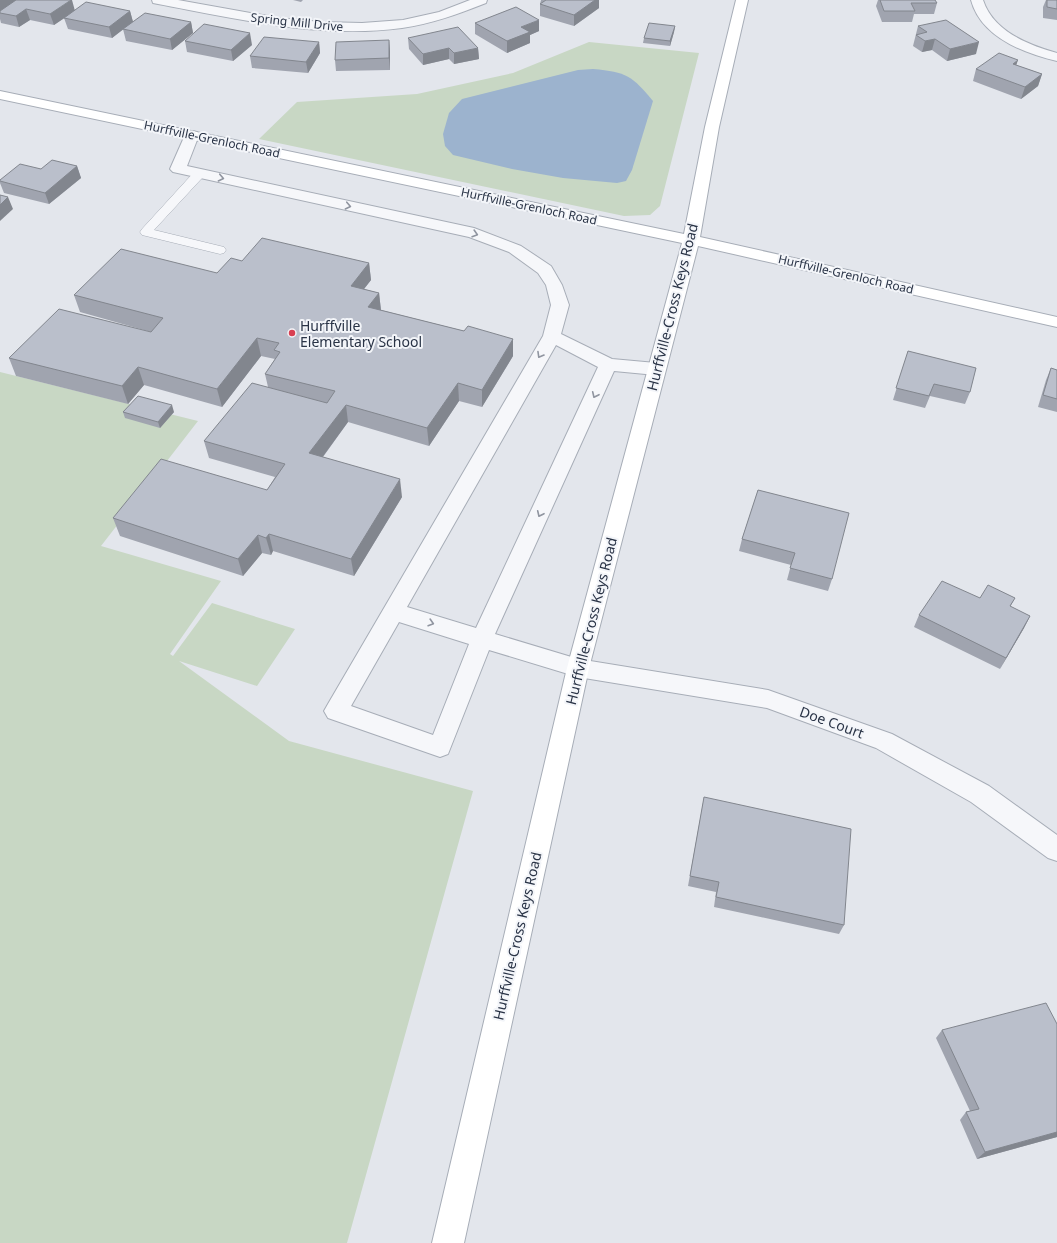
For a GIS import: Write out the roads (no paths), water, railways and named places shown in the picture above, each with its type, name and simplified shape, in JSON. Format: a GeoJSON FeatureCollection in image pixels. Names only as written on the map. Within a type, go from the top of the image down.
{"type":"FeatureCollection","features":[{"type":"Feature","properties":{"kind":"main road","name":"Hurffville-Cross Keys Road"},"geometry":{"type":"LineString","coordinates":[[448,1243],[578,668],[690,240],[712,127],[742,0]]}},
{"type":"Feature","properties":{"kind":"main road","name":"Hurffville-Grenloch Road"},"geometry":{"type":"LineString","coordinates":[[0,95],[690,240],[1057,322]]}},
{"type":"Feature","properties":{"kind":"street","name":"Spring Mill Drive"},"geometry":{"type":"LineString","coordinates":[[158,0],[205,4],[289,23],[336,27],[383,26],[424,19],[462,8],[481,0]]}},
{"type":"Feature","properties":{"kind":"street"},"geometry":{"type":"LineString","coordinates":[[977,0],[981,13],[1004,34],[1031,49],[1057,57]]}},
{"type":"Feature","properties":{"kind":"street"},"geometry":{"type":"LineString","coordinates":[[192,135],[178,169],[474,233],[515,249],[545,270],[554,284],[560,305],[552,336],[336,711],[440,747],[482,639],[608,365]]}},
{"type":"Feature","properties":{"kind":"street"},"geometry":{"type":"LineString","coordinates":[[552,336],[608,365],[656,369]]}},
{"type":"Feature","properties":{"kind":"street","name":"Doe Court"},"geometry":{"type":"LineString","coordinates":[[394,612],[578,668],[768,699],[884,741],[980,794],[1057,850]]}},
{"type":"Feature","properties":{"kind":"lane"},"geometry":{"type":"LineString","coordinates":[[199,174],[146,232],[220,250]]}},
{"type":"Feature","properties":{"kind":"water"},"geometry":{"type":"Polygon","coordinates":[[[593,69],[614,72],[628,77],[640,86],[653,101],[632,170],[626,181],[617,183],[563,178],[512,169],[453,155],[445,146],[443,134],[449,113],[462,99],[578,70],[593,69]]]}},
{"type":"Feature","properties":{"kind":"place","name":"Hurffville Elementary School"},"geometry":{"type":"Point","coordinates":[292,333]}}]}
